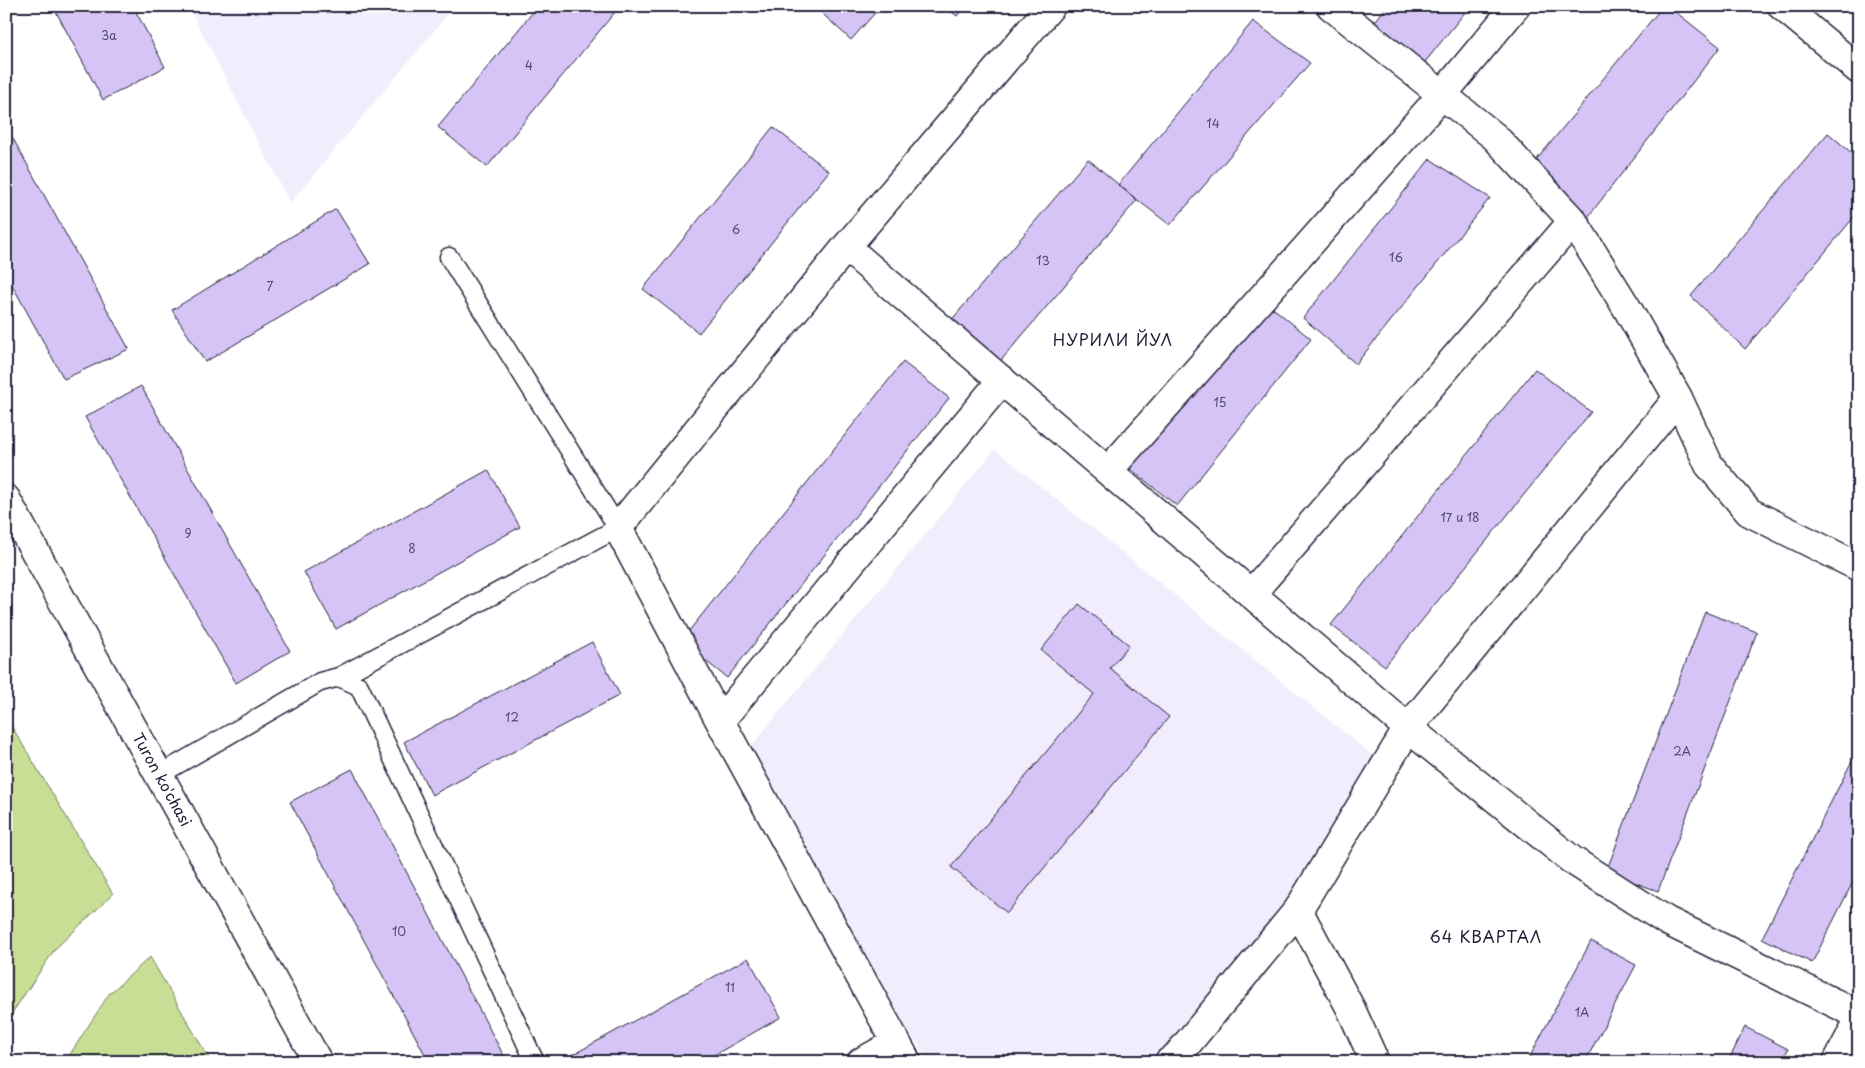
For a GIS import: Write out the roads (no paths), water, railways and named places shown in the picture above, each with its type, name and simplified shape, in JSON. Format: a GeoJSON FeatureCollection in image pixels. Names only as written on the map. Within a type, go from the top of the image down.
{"type":"FeatureCollection","features":[{"type":"Feature","properties":{"kind":"street"},"geometry":{"type":"LineString","coordinates":[[862,1062],[901,1053],[720,721],[618,528],[846,247],[1051,6]]}},
{"type":"Feature","properties":{"kind":"street"},"geometry":{"type":"LineString","coordinates":[[1331,6],[1495,136],[1573,221],[1628,308],[1678,398],[1709,465],[1749,512],[1859,567]]}},
{"type":"Feature","properties":{"kind":"street"},"geometry":{"type":"LineString","coordinates":[[1108,471],[1442,95],[1516,6]]}},
{"type":"Feature","properties":{"kind":"street"},"geometry":{"type":"LineString","coordinates":[[1782,6],[1859,70]]}},
{"type":"Feature","properties":{"kind":"street"},"geometry":{"type":"LineString","coordinates":[[1251,594],[1573,221]]}},
{"type":"Feature","properties":{"kind":"street"},"geometry":{"type":"LineString","coordinates":[[846,247],[1408,728],[1572,860],[1659,916],[1859,1015]]}},
{"type":"Feature","properties":{"kind":"street"},"geometry":{"type":"LineString","coordinates":[[720,721],[1002,380]]}},
{"type":"Feature","properties":{"kind":"street"},"geometry":{"type":"LineString","coordinates":[[1169,1062],[1177,1056],[1298,910],[1408,728],[1678,398]]}},
{"type":"Feature","properties":{"kind":"street","name":"Turon ko'chasi"},"geometry":{"type":"LineString","coordinates":[[6,499],[318,1062]]}},
{"type":"Feature","properties":{"kind":"street"},"geometry":{"type":"LineString","coordinates":[[1298,910],[1351,1008],[1375,1062]]}},
{"type":"Feature","properties":{"kind":"street"},"geometry":{"type":"LineString","coordinates":[[1837,1062],[1859,1020]]}},
{"type":"Feature","properties":{"kind":"lane"},"geometry":{"type":"LineString","coordinates":[[159,774],[320,682],[339,677],[618,528],[449,257]]}},
{"type":"Feature","properties":{"kind":"lane"},"geometry":{"type":"LineString","coordinates":[[339,677],[359,686],[535,1062]]}},
{"type":"Feature","properties":{"kind":"district","name":"НУРИЛИ ЙУЛ"},"geometry":{"type":"Point","coordinates":[1113,340]}},
{"type":"Feature","properties":{"kind":"district","name":"64 КВАРТАЛ"},"geometry":{"type":"Point","coordinates":[1486,937]}}]}
